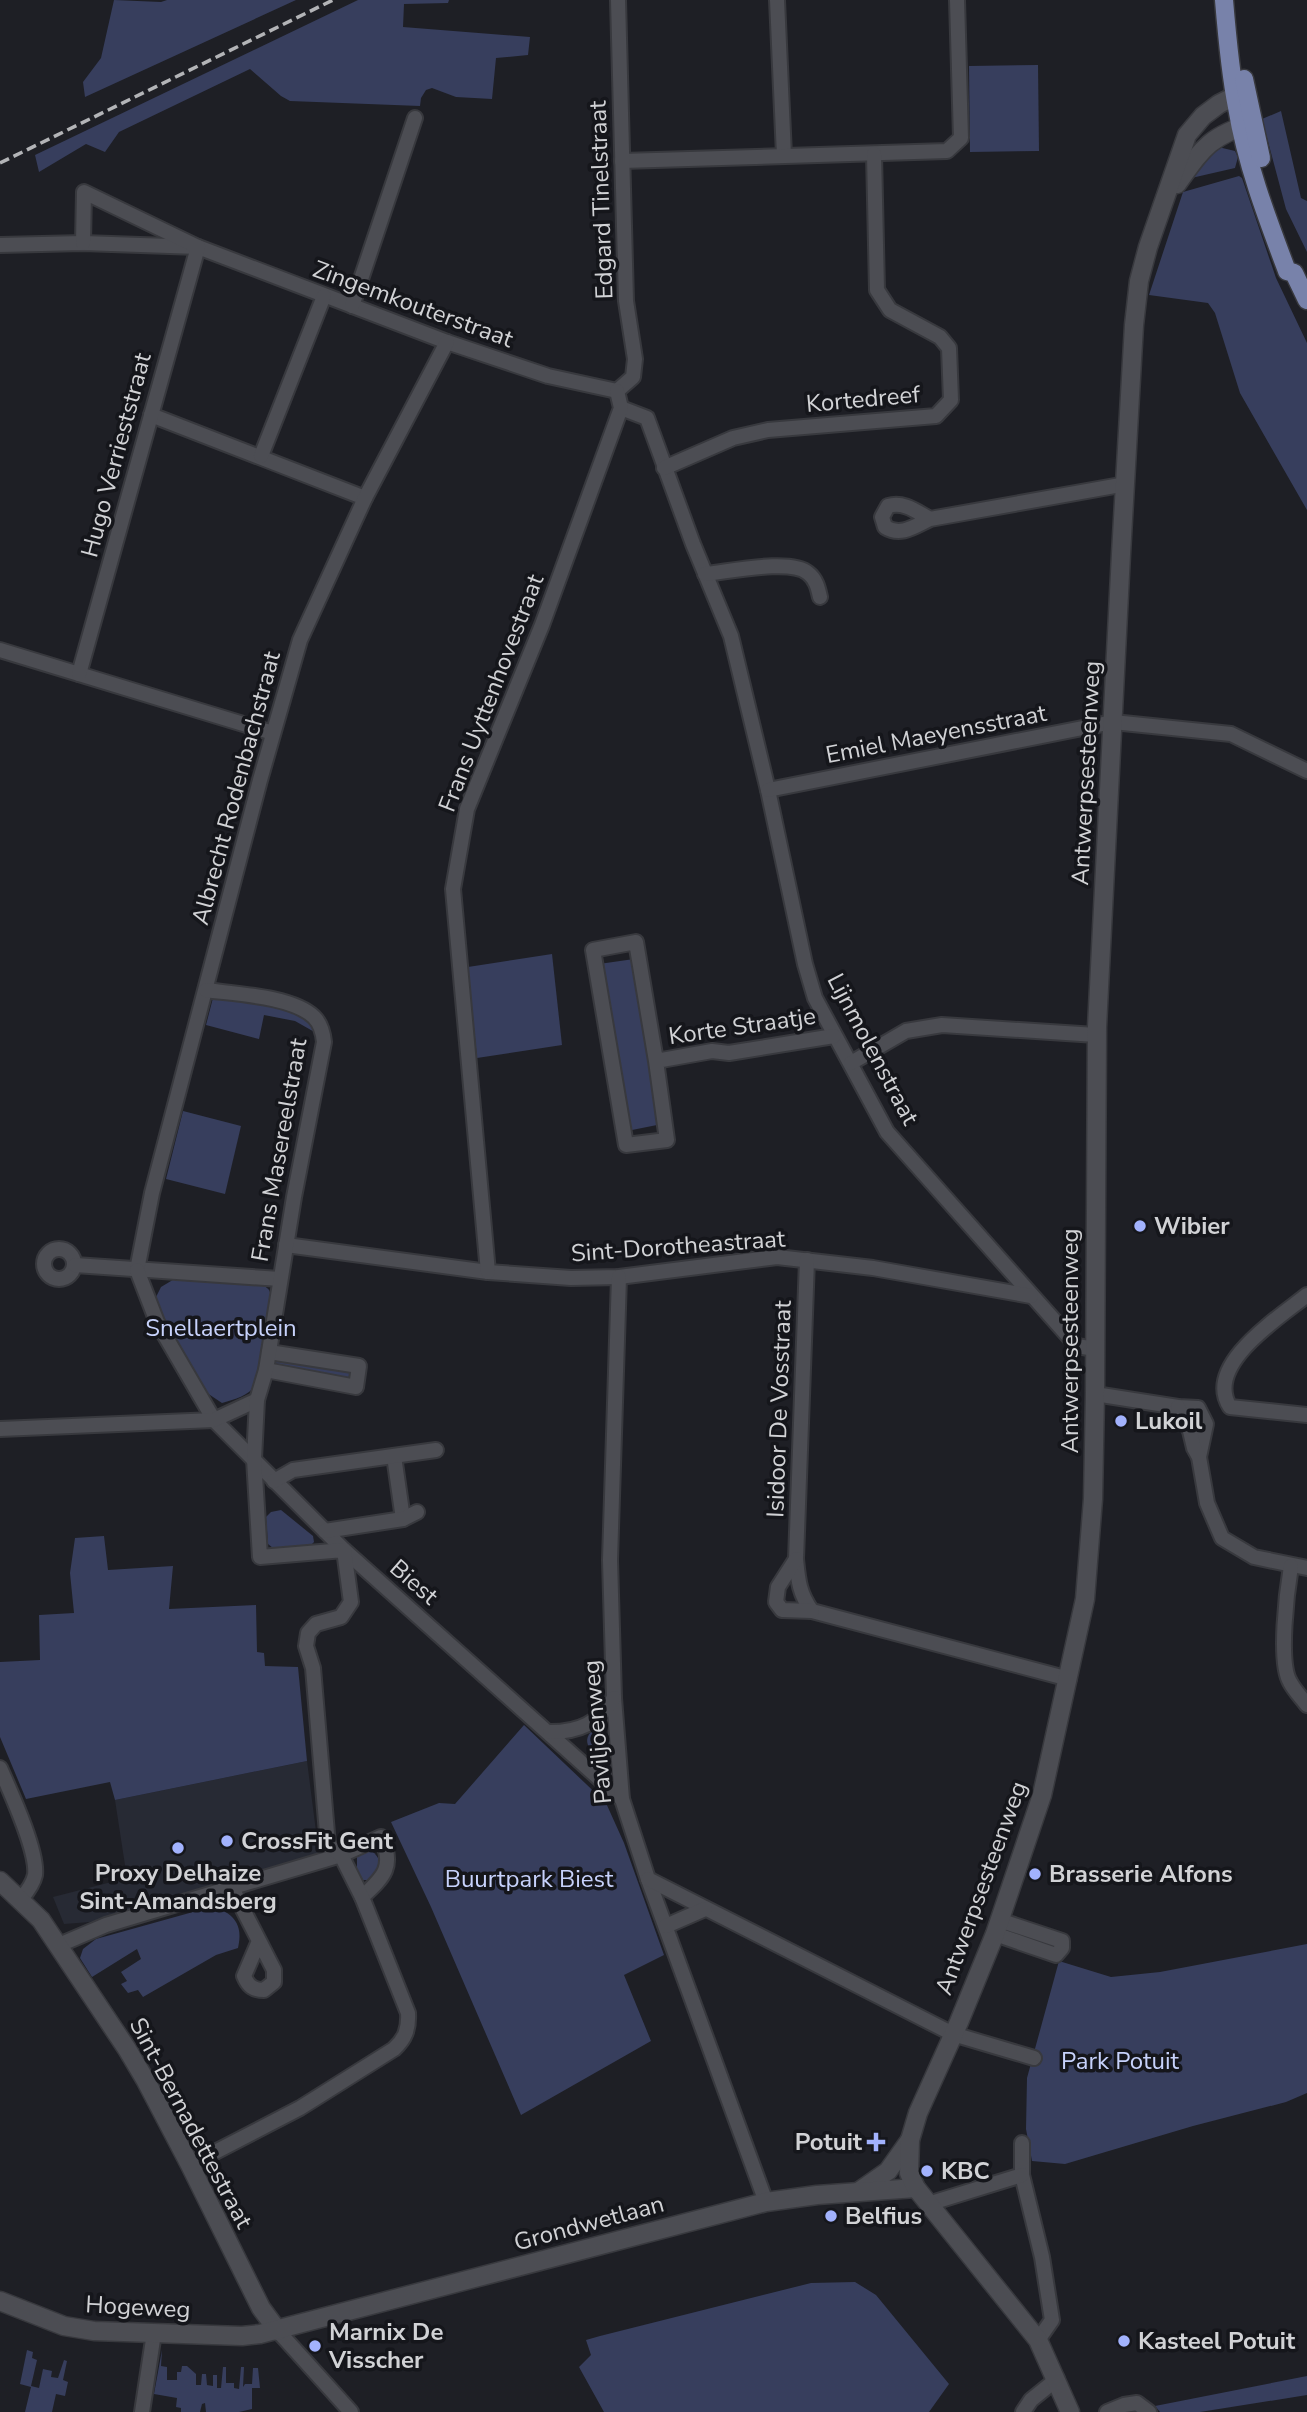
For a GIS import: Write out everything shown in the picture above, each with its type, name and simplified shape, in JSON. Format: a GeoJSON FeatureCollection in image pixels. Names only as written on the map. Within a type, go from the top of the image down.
{"type":"FeatureCollection","features":[{"type":"Feature","properties":{"kind":"main road"},"geometry":{"type":"LineString","coordinates":[[1224,0],[1247,125],[1298,266],[1294,274],[1307,300]]}},
{"type":"Feature","properties":{"kind":"main road"},"geometry":{"type":"LineString","coordinates":[[1236,0],[1241,95]]}},
{"type":"Feature","properties":{"kind":"main road","name":"Antwerpsesteenweg"},"geometry":{"type":"LineString","coordinates":[[1070,2412],[1038,2340],[916,2188],[909,2173],[910,2140],[918,2113],[997,1927],[1042,1795],[1085,1599],[1093,1499],[1096,1035],[1139,281],[1187,135],[1202,116],[1241,95]]}},
{"type":"Feature","properties":{"kind":"main road","name":"Antwerpsesteenweg"},"geometry":{"type":"LineString","coordinates":[[1168,195],[1208,143],[1229,130],[1247,125]]}},
{"type":"Feature","properties":{"kind":"main road","name":"Sint-Bernadettestraat"},"geometry":{"type":"LineString","coordinates":[[0,1881],[41,1920],[146,2081],[261,2308],[278,2330]]}},
{"type":"Feature","properties":{"kind":"main road"},"geometry":{"type":"LineString","coordinates":[[858,2192],[888,2171],[910,2140]]}},
{"type":"Feature","properties":{"kind":"main road","name":"Grondwetlaan"},"geometry":{"type":"LineString","coordinates":[[278,2330],[766,2202],[916,2188]]}},
{"type":"Feature","properties":{"kind":"main road","name":"Hogeweg"},"geometry":{"type":"LineString","coordinates":[[0,2301],[33,2315],[94,2331],[242,2336],[278,2330]]}},
{"type":"Feature","properties":{"kind":"street","name":"Edgard Tinelstraat"},"geometry":{"type":"LineString","coordinates":[[617,391],[633,377],[635,359],[626,301],[618,0]]}},
{"type":"Feature","properties":{"kind":"street"},"geometry":{"type":"LineString","coordinates":[[777,0],[784,155]]}},
{"type":"Feature","properties":{"kind":"street"},"geometry":{"type":"LineString","coordinates":[[622,161],[947,151],[961,138],[957,0]]}},
{"type":"Feature","properties":{"kind":"street"},"geometry":{"type":"LineString","coordinates":[[352,306],[415,118]]}},
{"type":"Feature","properties":{"kind":"street","name":"Kortedreef"},"geometry":{"type":"LineString","coordinates":[[664,468],[733,438],[768,430],[936,416],[951,400],[949,348],[940,337],[890,310],[877,290],[874,154]]}},
{"type":"Feature","properties":{"kind":"street","name":"Zingemkouterstraat"},"geometry":{"type":"LineString","coordinates":[[83,243],[84,192],[198,247],[447,342],[548,376],[617,391]]}},
{"type":"Feature","properties":{"kind":"street","name":"Zingemkouterstraat"},"geometry":{"type":"LineString","coordinates":[[0,245],[83,243],[198,247]]}},
{"type":"Feature","properties":{"kind":"street","name":"Hugo Verrieststraat"},"geometry":{"type":"LineString","coordinates":[[79,674],[198,247]]}},
{"type":"Feature","properties":{"kind":"street"},"geometry":{"type":"LineString","coordinates":[[261,456],[324,296]]}},
{"type":"Feature","properties":{"kind":"street","name":"Albrecht Rodenbachstraat"},"geometry":{"type":"LineString","coordinates":[[137,1270],[152,1193],[300,639],[365,498],[447,342]]}},
{"type":"Feature","properties":{"kind":"street"},"geometry":{"type":"LineString","coordinates":[[617,391],[621,408]]}},
{"type":"Feature","properties":{"kind":"street","name":"Lijnmolenstraat"},"geometry":{"type":"LineString","coordinates":[[621,408],[647,418],[664,468],[731,636],[768,790],[805,964],[815,998],[834,1036],[887,1132],[1077,1346],[1095,1349]]}},
{"type":"Feature","properties":{"kind":"street","name":"Frans Uyttenhovestraat"},"geometry":{"type":"LineString","coordinates":[[488,1272],[453,890],[458,852],[467,808],[542,625],[621,408]]}},
{"type":"Feature","properties":{"kind":"street"},"geometry":{"type":"LineString","coordinates":[[151,415],[365,498]]}},
{"type":"Feature","properties":{"kind":"street"},"geometry":{"type":"LineString","coordinates":[[930,519],[1126,484]]}},
{"type":"Feature","properties":{"kind":"street"},"geometry":{"type":"LineString","coordinates":[[705,574],[779,566],[798,567],[808,572],[817,584],[820,597]]}},
{"type":"Feature","properties":{"kind":"street"},"geometry":{"type":"LineString","coordinates":[[0,650],[273,733]]}},
{"type":"Feature","properties":{"kind":"street","name":"Emiel Maeyensstraat"},"geometry":{"type":"LineString","coordinates":[[768,790],[1113,722],[1231,734],[1307,771]]}},
{"type":"Feature","properties":{"kind":"street","name":"Korte Straatje"},"geometry":{"type":"LineString","coordinates":[[636,942],[656,1061],[667,1140],[626,1145],[593,950],[636,942]]}},
{"type":"Feature","properties":{"kind":"street","name":"Frans Masereelstraat"},"geometry":{"type":"LineString","coordinates":[[206,990],[254,996],[297,1006],[314,1017],[323,1030],[324,1042],[266,1370],[257,1400],[254,1460],[260,1557],[344,1550]]}},
{"type":"Feature","properties":{"kind":"street"},"geometry":{"type":"LineString","coordinates":[[850,1063],[906,1031],[942,1025],[1096,1035]]}},
{"type":"Feature","properties":{"kind":"street","name":"Korte Straatje"},"geometry":{"type":"LineString","coordinates":[[656,1061],[712,1051],[729,1053],[834,1036]]}},
{"type":"Feature","properties":{"kind":"street","name":"Sint-Dorotheastraat"},"geometry":{"type":"LineString","coordinates":[[286,1245],[488,1272],[571,1278],[619,1277],[777,1257],[873,1268],[1031,1296]]}},
{"type":"Feature","properties":{"kind":"street","name":"Isidoor De Vosstraat"},"geometry":{"type":"LineString","coordinates":[[807,1260],[796,1559],[799,1589],[812,1611]]}},
{"type":"Feature","properties":{"kind":"street"},"geometry":{"type":"LineString","coordinates":[[75,1265],[280,1279]]}},
{"type":"Feature","properties":{"kind":"street","name":"Biest"},"geometry":{"type":"LineString","coordinates":[[137,1270],[157,1322],[215,1420],[344,1550],[622,1799]]}},
{"type":"Feature","properties":{"kind":"street","name":"Paviljoenweg"},"geometry":{"type":"LineString","coordinates":[[619,1277],[610,1560],[614,1698],[622,1799],[648,1879],[766,2202]]}},
{"type":"Feature","properties":{"kind":"street"},"geometry":{"type":"LineString","coordinates":[[1307,1295],[1250,1341],[1236,1356],[1226,1373],[1227,1402],[1230,1407],[1307,1415]]}},
{"type":"Feature","properties":{"kind":"street"},"geometry":{"type":"LineString","coordinates":[[266,1370],[356,1387],[359,1366],[269,1352]]}},
{"type":"Feature","properties":{"kind":"street"},"geometry":{"type":"LineString","coordinates":[[1095,1394],[1198,1408],[1206,1424],[1199,1457]]}},
{"type":"Feature","properties":{"kind":"street"},"geometry":{"type":"LineString","coordinates":[[0,1429],[215,1420],[257,1400]]}},
{"type":"Feature","properties":{"kind":"street"},"geometry":{"type":"LineString","coordinates":[[1178,1407],[1199,1457],[1207,1503],[1222,1538],[1254,1557],[1307,1568]]}},
{"type":"Feature","properties":{"kind":"street"},"geometry":{"type":"LineString","coordinates":[[274,1481],[293,1470],[436,1450]]}},
{"type":"Feature","properties":{"kind":"street"},"geometry":{"type":"LineString","coordinates":[[394,1456],[402,1519]]}},
{"type":"Feature","properties":{"kind":"street"},"geometry":{"type":"LineString","coordinates":[[325,1531],[402,1519],[417,1512]]}},
{"type":"Feature","properties":{"kind":"street"},"geometry":{"type":"LineString","coordinates":[[190,2165],[300,2108],[386,2054],[402,2041],[409,2022],[408,2013],[362,1897],[341,1855],[328,1845],[313,1668],[306,1646],[308,1633],[316,1624],[341,1617],[351,1602],[344,1550]]}},
{"type":"Feature","properties":{"kind":"street","name":"Isidoor De Vosstraat"},"geometry":{"type":"LineString","coordinates":[[796,1559],[778,1587],[776,1602],[782,1610],[812,1611],[1069,1679]]}},
{"type":"Feature","properties":{"kind":"street"},"geometry":{"type":"LineString","coordinates":[[1291,1566],[1286,1594],[1284,1637],[1288,1680],[1307,1705]]}},
{"type":"Feature","properties":{"kind":"street"},"geometry":{"type":"LineString","coordinates":[[550,1732],[570,1732],[603,1716],[614,1698]]}},
{"type":"Feature","properties":{"kind":"street"},"geometry":{"type":"LineString","coordinates":[[0,1768],[15,1804],[34,1866],[35,1877],[20,1899]]}},
{"type":"Feature","properties":{"kind":"street"},"geometry":{"type":"LineString","coordinates":[[59,1945],[106,1925],[341,1855],[382,1837],[388,1860],[386,1872],[362,1897]]}},
{"type":"Feature","properties":{"kind":"street"},"geometry":{"type":"LineString","coordinates":[[648,1879],[953,2034],[1034,2058]]}},
{"type":"Feature","properties":{"kind":"street"},"geometry":{"type":"LineString","coordinates":[[232,1888],[259,1941]]}},
{"type":"Feature","properties":{"kind":"street"},"geometry":{"type":"LineString","coordinates":[[666,1926],[705,1909]]}},
{"type":"Feature","properties":{"kind":"street"},"geometry":{"type":"LineString","coordinates":[[1022,2143],[1022,2175],[1042,2257],[1052,2320],[1038,2340]]}},
{"type":"Feature","properties":{"kind":"street"},"geometry":{"type":"LineString","coordinates":[[928,2204],[1022,2175]]}},
{"type":"Feature","properties":{"kind":"street"},"geometry":{"type":"LineString","coordinates":[[278,2330],[351,2412]]}},
{"type":"Feature","properties":{"kind":"street"},"geometry":{"type":"LineString","coordinates":[[142,2412],[154,2333]]}},
{"type":"Feature","properties":{"kind":"street"},"geometry":{"type":"LineString","coordinates":[[1023,2412],[1031,2400],[1057,2379]]}},
{"type":"Feature","properties":{"kind":"street"},"geometry":{"type":"LineString","coordinates":[[1107,2412],[1124,2404],[1137,2403],[1149,2412]]}},
{"type":"Feature","properties":{"kind":"shaded area"},"geometry":{"type":"Polygon","coordinates":[[[307,1761],[319,1855],[90,1922],[64,1924],[53,1897],[127,1878],[115,1800],[307,1761]]]}},
{"type":"Feature","properties":{"kind":"green space"},"geometry":{"type":"Polygon","coordinates":[[[114,0],[296,0],[85,97],[83,82],[101,58],[114,0]]]}},
{"type":"Feature","properties":{"kind":"green space"},"geometry":{"type":"Polygon","coordinates":[[[358,0],[449,0],[448,3],[404,4],[403,27],[530,37],[528,55],[496,58],[492,99],[456,97],[432,88],[426,90],[420,106],[290,101],[250,69],[119,132],[105,152],[86,144],[39,172],[35,155],[358,0]]]}},
{"type":"Feature","properties":{"kind":"green space"},"geometry":{"type":"Polygon","coordinates":[[[1038,65],[1039,151],[970,152],[969,66],[1038,65]]]}},
{"type":"Feature","properties":{"kind":"green space"},"geometry":{"type":"Polygon","coordinates":[[[1281,111],[1301,198],[1307,201],[1307,252],[1286,209],[1262,119],[1281,111]]]}},
{"type":"Feature","properties":{"kind":"green space"},"geometry":{"type":"Polygon","coordinates":[[[1214,146],[1235,151],[1238,157],[1235,168],[1187,179],[1214,146]]]}},
{"type":"Feature","properties":{"kind":"green space"},"geometry":{"type":"Polygon","coordinates":[[[1239,176],[1242,178],[1276,278],[1307,343],[1307,510],[1240,393],[1215,313],[1208,303],[1149,295],[1183,192],[1239,176]]]}},
{"type":"Feature","properties":{"kind":"green space"},"geometry":{"type":"Polygon","coordinates":[[[552,954],[562,1045],[477,1058],[468,967],[552,954]]]}},
{"type":"Feature","properties":{"kind":"green space"},"geometry":{"type":"Polygon","coordinates":[[[634,959],[662,1124],[627,1131],[599,964],[634,959]]]}},
{"type":"Feature","properties":{"kind":"green space"},"geometry":{"type":"Polygon","coordinates":[[[214,994],[295,1010],[312,1023],[318,1034],[295,1021],[264,1015],[259,1039],[206,1025],[214,994]]]}},
{"type":"Feature","properties":{"kind":"green space"},"geometry":{"type":"Polygon","coordinates":[[[183,1111],[241,1126],[225,1194],[166,1179],[183,1111]]]}},
{"type":"Feature","properties":{"kind":"green space","name":"Snellaertplein"},"geometry":{"type":"Polygon","coordinates":[[[176,1278],[240,1280],[263,1285],[269,1290],[272,1301],[258,1382],[247,1394],[222,1403],[201,1389],[161,1319],[156,1297],[161,1287],[176,1278]]]}},
{"type":"Feature","properties":{"kind":"green space"},"geometry":{"type":"Polygon","coordinates":[[[276,1357],[354,1371],[352,1381],[274,1367],[276,1357]]]}},
{"type":"Feature","properties":{"kind":"green space"},"geometry":{"type":"Polygon","coordinates":[[[281,1510],[313,1536],[314,1542],[310,1546],[273,1548],[268,1544],[266,1517],[271,1512],[281,1510]]]}},
{"type":"Feature","properties":{"kind":"green space"},"geometry":{"type":"Polygon","coordinates":[[[104,1536],[108,1570],[173,1566],[169,1609],[256,1605],[257,1652],[264,1653],[265,1666],[298,1667],[307,1761],[115,1800],[110,1782],[26,1799],[0,1737],[0,1662],[40,1660],[39,1615],[74,1613],[70,1573],[75,1538],[104,1536]]]}},
{"type":"Feature","properties":{"kind":"green space","name":"Buurtpark Biest"},"geometry":{"type":"Polygon","coordinates":[[[524,1725],[606,1803],[624,1843],[664,1955],[624,1975],[651,2041],[521,2115],[391,1822],[439,1803],[455,1804],[524,1725]]]}},
{"type":"Feature","properties":{"kind":"green space"},"geometry":{"type":"Polygon","coordinates":[[[595,1728],[605,1732],[609,1742],[604,1754],[595,1754],[589,1747],[588,1738],[595,1728]]]}},
{"type":"Feature","properties":{"kind":"green space"},"geometry":{"type":"Polygon","coordinates":[[[366,1850],[374,1853],[381,1868],[373,1880],[363,1880],[357,1870],[357,1856],[366,1850]]]}},
{"type":"Feature","properties":{"kind":"green space"},"geometry":{"type":"Polygon","coordinates":[[[211,1907],[225,1912],[235,1920],[239,1932],[238,1948],[216,1955],[143,1997],[138,1990],[128,1993],[121,1984],[127,1981],[121,1972],[141,1959],[137,1949],[92,1977],[80,1958],[83,1949],[96,1939],[211,1907]]]}},
{"type":"Feature","properties":{"kind":"green space","name":"Park Potuit"},"geometry":{"type":"Polygon","coordinates":[[[1307,1944],[1307,2093],[1286,2102],[1065,2164],[1032,2161],[1026,2129],[1027,2078],[1059,1961],[1111,1977],[1160,1972],[1307,1944]]]}},
{"type":"Feature","properties":{"kind":"green space"},"geometry":{"type":"Polygon","coordinates":[[[855,2282],[876,2295],[949,2384],[929,2412],[604,2412],[579,2367],[591,2355],[586,2340],[811,2283],[855,2282]]]}},
{"type":"Feature","properties":{"kind":"green space"},"geometry":{"type":"Polygon","coordinates":[[[27,2350],[33,2352],[32,2358],[37,2360],[31,2386],[39,2388],[43,2369],[52,2371],[51,2377],[58,2378],[64,2360],[67,2361],[63,2380],[68,2382],[65,2396],[56,2394],[52,2412],[25,2412],[31,2387],[20,2384],[27,2350]]]}},
{"type":"Feature","properties":{"kind":"green space"},"geometry":{"type":"Polygon","coordinates":[[[162,2350],[161,2366],[167,2367],[167,2380],[177,2380],[177,2372],[181,2372],[182,2366],[187,2366],[196,2374],[196,2385],[201,2385],[202,2374],[206,2374],[207,2385],[213,2386],[213,2375],[217,2375],[217,2388],[221,2388],[223,2367],[226,2367],[226,2383],[234,2383],[234,2388],[239,2389],[241,2367],[244,2367],[243,2387],[245,2384],[252,2384],[253,2368],[258,2368],[260,2388],[252,2388],[252,2409],[239,2412],[206,2412],[205,2403],[202,2404],[200,2412],[181,2412],[181,2408],[176,2407],[177,2398],[154,2394],[162,2350]]]}},
{"type":"Feature","properties":{"kind":"green space"},"geometry":{"type":"Polygon","coordinates":[[[1307,2376],[1307,2395],[1200,2412],[1160,2412],[1155,2406],[1307,2376]]]}},
{"type":"Feature","properties":{"kind":"railway"},"geometry":{"type":"LineString","coordinates":[[0,163],[333,0]]}},
{"type":"Feature","properties":{"kind":"place","name":"Wibier"},"geometry":{"type":"Point","coordinates":[1140,1226]}},
{"type":"Feature","properties":{"kind":"place","name":"Lukoil"},"geometry":{"type":"Point","coordinates":[1121,1421]}},
{"type":"Feature","properties":{"kind":"place","name":"CrossFit Gent"},"geometry":{"type":"Point","coordinates":[227,1841]}},
{"type":"Feature","properties":{"kind":"place","name":"Proxy Delhaize Sint-Amandsberg"},"geometry":{"type":"Point","coordinates":[178,1848]}},
{"type":"Feature","properties":{"kind":"place","name":"Brasserie Alfons"},"geometry":{"type":"Point","coordinates":[1035,1874]}},
{"type":"Feature","properties":{"kind":"place","name":"Potuit"},"geometry":{"type":"Point","coordinates":[876,2142]}},
{"type":"Feature","properties":{"kind":"place","name":"KBC"},"geometry":{"type":"Point","coordinates":[927,2171]}},
{"type":"Feature","properties":{"kind":"place","name":"Belfius"},"geometry":{"type":"Point","coordinates":[831,2216]}},
{"type":"Feature","properties":{"kind":"place","name":"Kasteel Potuit"},"geometry":{"type":"Point","coordinates":[1124,2341]}},
{"type":"Feature","properties":{"kind":"place","name":"Marnix De Visscher"},"geometry":{"type":"Point","coordinates":[315,2346]}}]}
